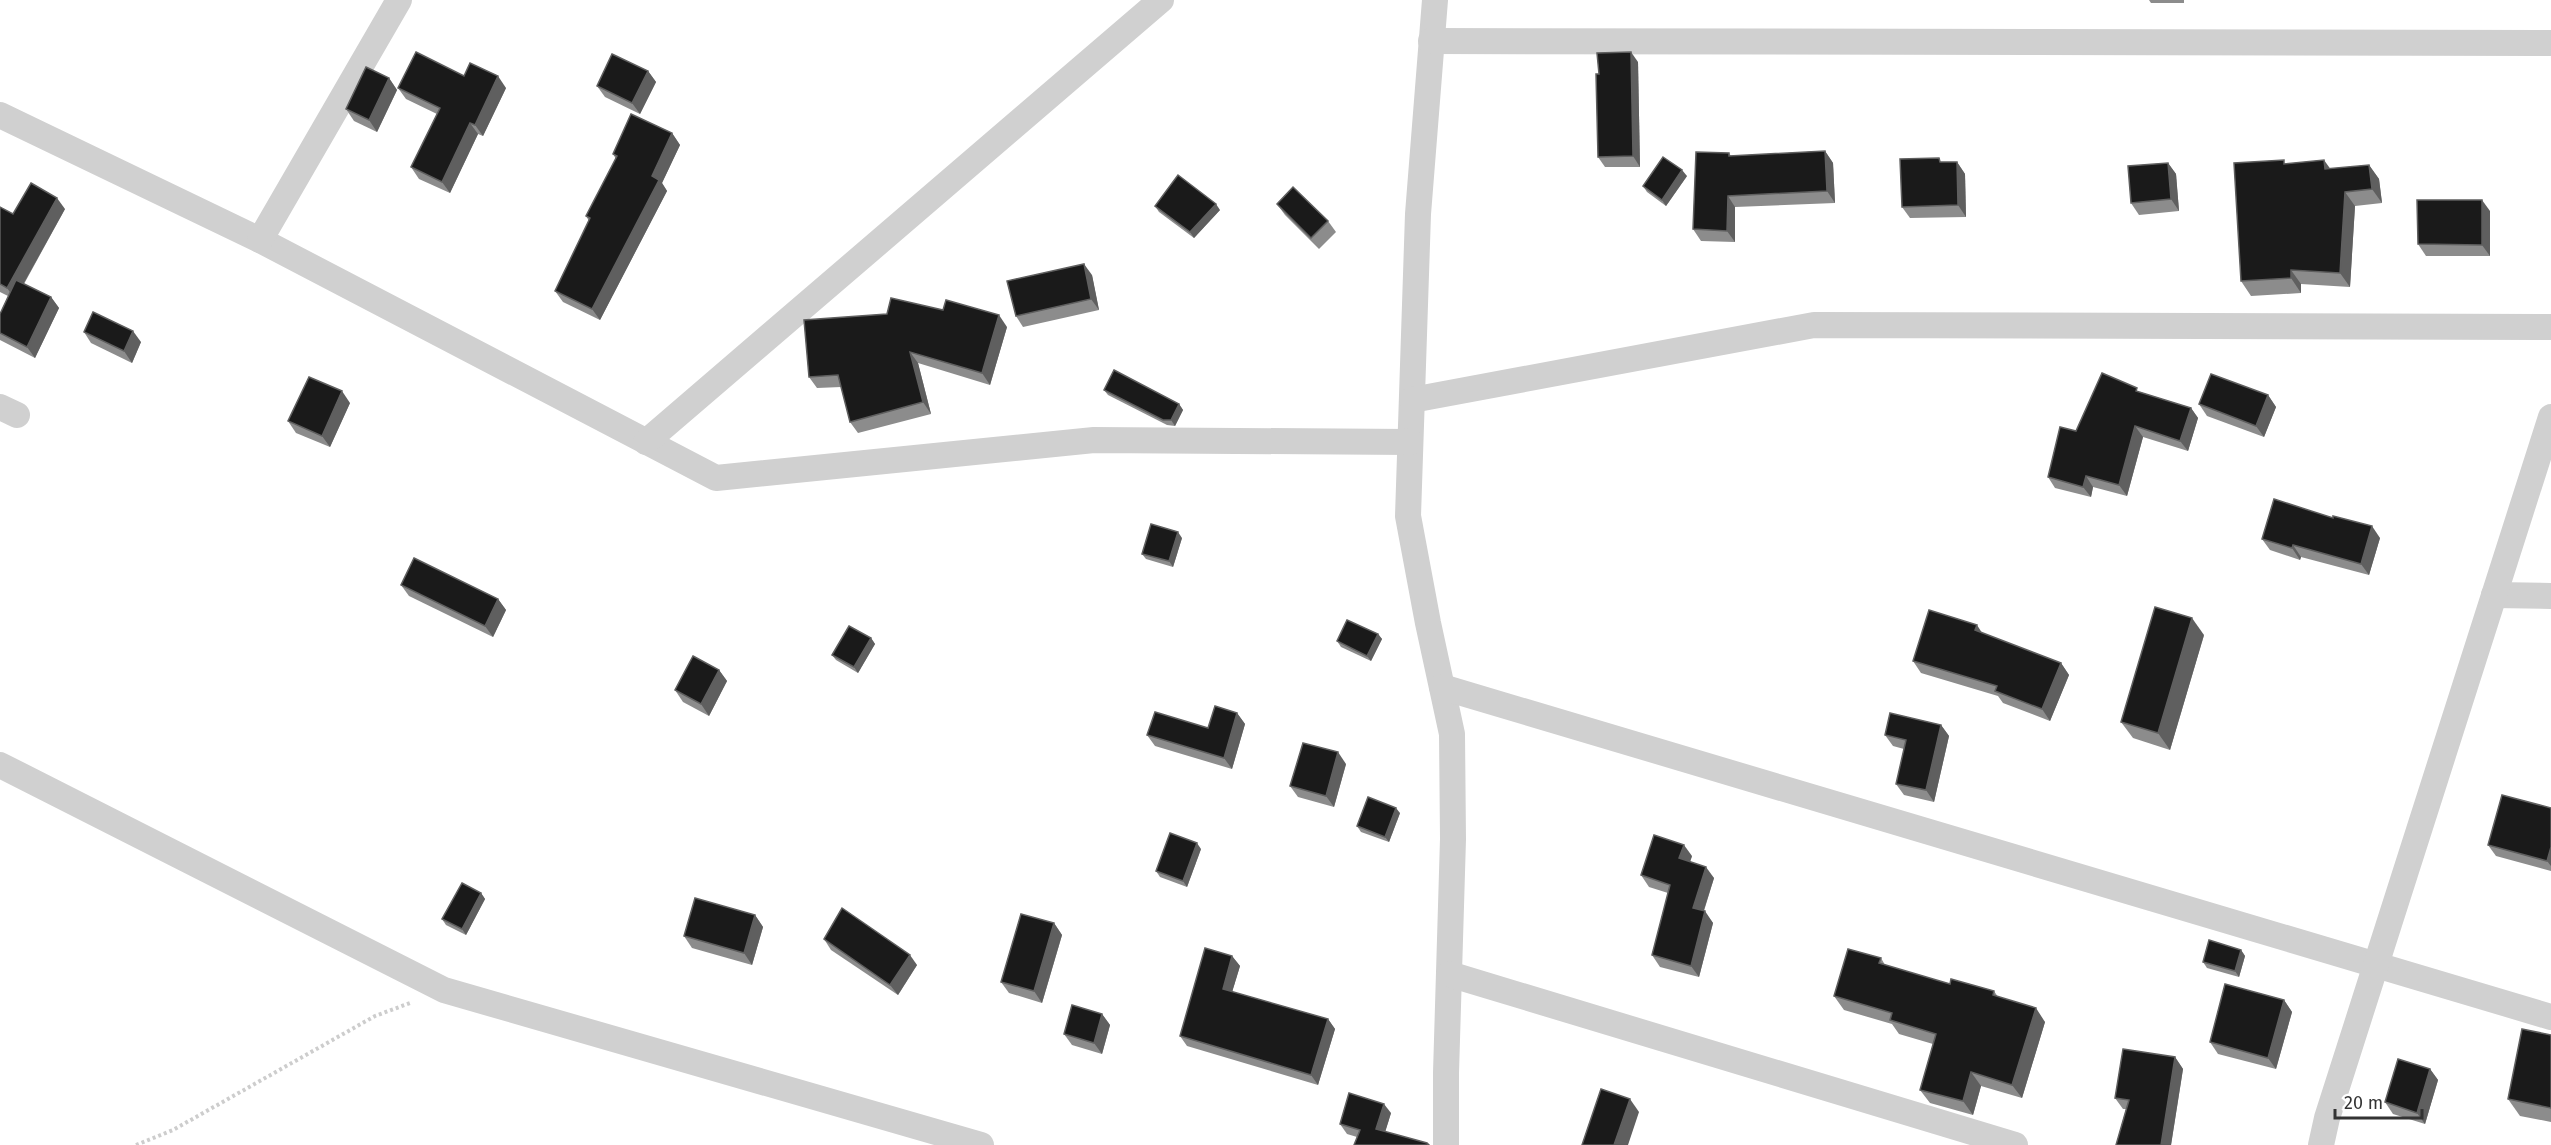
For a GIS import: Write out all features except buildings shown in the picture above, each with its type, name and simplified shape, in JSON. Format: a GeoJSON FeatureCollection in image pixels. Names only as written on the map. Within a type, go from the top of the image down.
{"type":"FeatureCollection","features":[{"type":"Feature","properties":{"kind":"street"},"geometry":{"type":"LineString","coordinates":[[260,240],[399,0]]}},
{"type":"Feature","properties":{"kind":"street"},"geometry":{"type":"LineString","coordinates":[[646,442],[1161,0]]}},
{"type":"Feature","properties":{"kind":"street"},"geometry":{"type":"LineString","coordinates":[[1435,0],[1418,214],[1408,516],[1452,734],[1454,838],[1446,1145]]}},
{"type":"Feature","properties":{"kind":"street"},"geometry":{"type":"LineString","coordinates":[[1431,41],[2551,44]]}},
{"type":"Feature","properties":{"kind":"street"},"geometry":{"type":"LineString","coordinates":[[0,115],[260,240],[716,478],[1094,440],[1410,442]]}},
{"type":"Feature","properties":{"kind":"street"},"geometry":{"type":"LineString","coordinates":[[1412,400],[1814,325],[2551,327]]}},
{"type":"Feature","properties":{"kind":"street"},"geometry":{"type":"LineString","coordinates":[[2321,1145],[2327,1118],[2551,417]]}},
{"type":"Feature","properties":{"kind":"street"},"geometry":{"type":"LineString","coordinates":[[2494,595],[2551,596]]}},
{"type":"Feature","properties":{"kind":"street"},"geometry":{"type":"LineString","coordinates":[[1442,687],[2551,1017]]}},
{"type":"Feature","properties":{"kind":"street"},"geometry":{"type":"LineString","coordinates":[[0,765],[444,990],[981,1145]]}},
{"type":"Feature","properties":{"kind":"street"},"geometry":{"type":"LineString","coordinates":[[1449,974],[2015,1145]]}},
{"type":"Feature","properties":{"kind":"path"},"geometry":{"type":"LineString","coordinates":[[136,1145],[173,1130],[375,1016],[444,990]]}}]}
